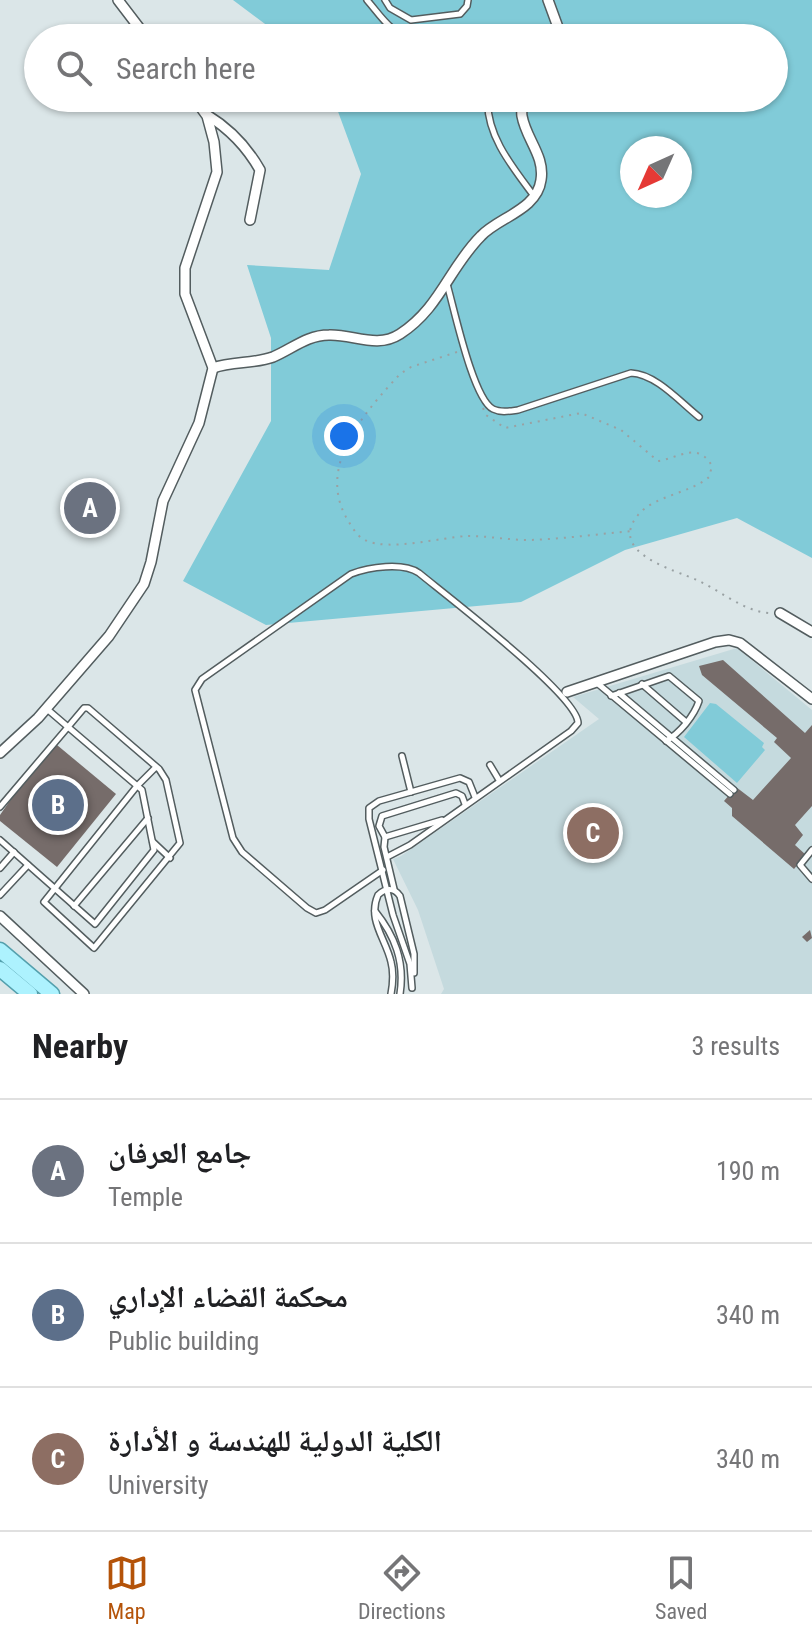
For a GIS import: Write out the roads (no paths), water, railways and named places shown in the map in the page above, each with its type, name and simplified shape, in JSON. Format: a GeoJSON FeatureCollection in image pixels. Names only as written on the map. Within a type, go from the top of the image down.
{"type":"FeatureCollection","features":[{"type":"Feature","properties":{"kind":"main road"},"geometry":{"type":"LineString","coordinates":[[0,950],[52,994]]}},
{"type":"Feature","properties":{"kind":"main road"},"geometry":{"type":"LineString","coordinates":[[0,969],[30,994]]}},
{"type":"Feature","properties":{"kind":"street"},"geometry":{"type":"LineString","coordinates":[[118,0],[136,24]]}},
{"type":"Feature","properties":{"kind":"street"},"geometry":{"type":"LineString","coordinates":[[548,0],[557,24]]}},
{"type":"Feature","properties":{"kind":"street"},"geometry":{"type":"LineString","coordinates":[[213,368],[225,363],[271,357],[301,341],[327,334],[377,342],[398,336],[431,309],[465,253],[483,233],[519,211],[534,197],[541,181],[541,162],[522,112]]}},
{"type":"Feature","properties":{"kind":"street"},"geometry":{"type":"LineString","coordinates":[[206,114],[224,125],[241,142],[260,170],[250,220]]}},
{"type":"Feature","properties":{"kind":"street"},"geometry":{"type":"LineString","coordinates":[[0,753],[47,708],[109,636],[144,584],[163,501],[199,423],[213,368],[185,294],[185,268],[217,172],[214,142],[206,114]]}},
{"type":"Feature","properties":{"kind":"street"},"geometry":{"type":"LineString","coordinates":[[780,613],[812,632]]}},
{"type":"Feature","properties":{"kind":"street"},"geometry":{"type":"LineString","coordinates":[[564,693],[729,640],[740,643],[812,699]]}},
{"type":"Feature","properties":{"kind":"street"},"geometry":{"type":"LineString","coordinates":[[0,916],[84,994]]}},
{"type":"Feature","properties":{"kind":"lane"},"geometry":{"type":"LineString","coordinates":[[367,0],[387,24]]}},
{"type":"Feature","properties":{"kind":"lane"},"geometry":{"type":"LineString","coordinates":[[385,0],[390,8],[411,20],[460,14],[468,0]]}},
{"type":"Feature","properties":{"kind":"lane"},"geometry":{"type":"LineString","coordinates":[[487,112],[511,165],[534,197]]}},
{"type":"Feature","properties":{"kind":"lane"},"geometry":{"type":"LineString","coordinates":[[447,283],[482,399],[491,408],[502,412],[518,410],[631,373],[642,374],[699,417]]}},
{"type":"Feature","properties":{"kind":"lane"},"geometry":{"type":"LineString","coordinates":[[383,870],[316,913],[242,852],[233,838],[195,690],[198,682],[351,574],[404,566],[419,573],[564,693],[579,718],[575,728],[410,845],[387,857]]}},
{"type":"Feature","properties":{"kind":"lane"},"geometry":{"type":"LineString","coordinates":[[611,696],[669,676],[699,701],[695,712],[666,741]]}},
{"type":"Feature","properties":{"kind":"lane"},"geometry":{"type":"LineString","coordinates":[[597,682],[732,792],[673,737],[619,693]]}},
{"type":"Feature","properties":{"kind":"lane"},"geometry":{"type":"LineString","coordinates":[[642,684],[686,722]]}},
{"type":"Feature","properties":{"kind":"lane"},"geometry":{"type":"LineString","coordinates":[[47,708],[143,792],[153,854],[95,924]]}},
{"type":"Feature","properties":{"kind":"lane"},"geometry":{"type":"LineString","coordinates":[[0,807],[84,708],[88,708],[156,767],[166,780],[180,843],[94,948],[46,906],[45,900],[137,786],[156,767]]}},
{"type":"Feature","properties":{"kind":"lane"},"geometry":{"type":"LineString","coordinates":[[402,756],[411,792]]}},
{"type":"Feature","properties":{"kind":"lane"},"geometry":{"type":"LineString","coordinates":[[490,765],[499,780]]}},
{"type":"Feature","properties":{"kind":"lane"},"geometry":{"type":"LineString","coordinates":[[411,991],[414,954],[400,896],[391,890],[383,870],[368,814],[373,804],[460,778],[469,782],[475,797]]}},
{"type":"Feature","properties":{"kind":"lane"},"geometry":{"type":"LineString","coordinates":[[411,991],[410,964],[393,915],[385,837],[379,826],[380,819],[385,814],[453,794],[462,796],[465,804]]}},
{"type":"Feature","properties":{"kind":"lane"},"geometry":{"type":"LineString","coordinates":[[74,906],[148,818]]}},
{"type":"Feature","properties":{"kind":"lane"},"geometry":{"type":"LineString","coordinates":[[385,837],[446,818]]}},
{"type":"Feature","properties":{"kind":"lane"},"geometry":{"type":"LineString","coordinates":[[371,828],[379,826]]}},
{"type":"Feature","properties":{"kind":"lane"},"geometry":{"type":"LineString","coordinates":[[0,840],[106,934]]}},
{"type":"Feature","properties":{"kind":"lane"},"geometry":{"type":"LineString","coordinates":[[153,842],[170,858]]}},
{"type":"Feature","properties":{"kind":"lane"},"geometry":{"type":"LineString","coordinates":[[812,850],[800,865],[812,879]]}},
{"type":"Feature","properties":{"kind":"lane"},"geometry":{"type":"LineString","coordinates":[[0,868],[14,852]]}},
{"type":"Feature","properties":{"kind":"lane"},"geometry":{"type":"LineString","coordinates":[[0,895],[28,865]]}},
{"type":"Feature","properties":{"kind":"lane"},"geometry":{"type":"LineString","coordinates":[[391,890],[378,895],[375,910],[376,926],[392,963],[391,994]]}},
{"type":"Feature","properties":{"kind":"lane"},"geometry":{"type":"LineString","coordinates":[[375,910],[398,952],[402,972],[400,994]]}},
{"type":"Feature","properties":{"kind":"place","name":"جامع العرفان"},"geometry":{"type":"Point","coordinates":[90,508]}},
{"type":"Feature","properties":{"kind":"place","name":"محكمة القضاء الإداري"},"geometry":{"type":"Point","coordinates":[58,805]}},
{"type":"Feature","properties":{"kind":"place","name":"الكلية الدولية للهندسة و الأدارة"},"geometry":{"type":"Point","coordinates":[593,833]}}]}
